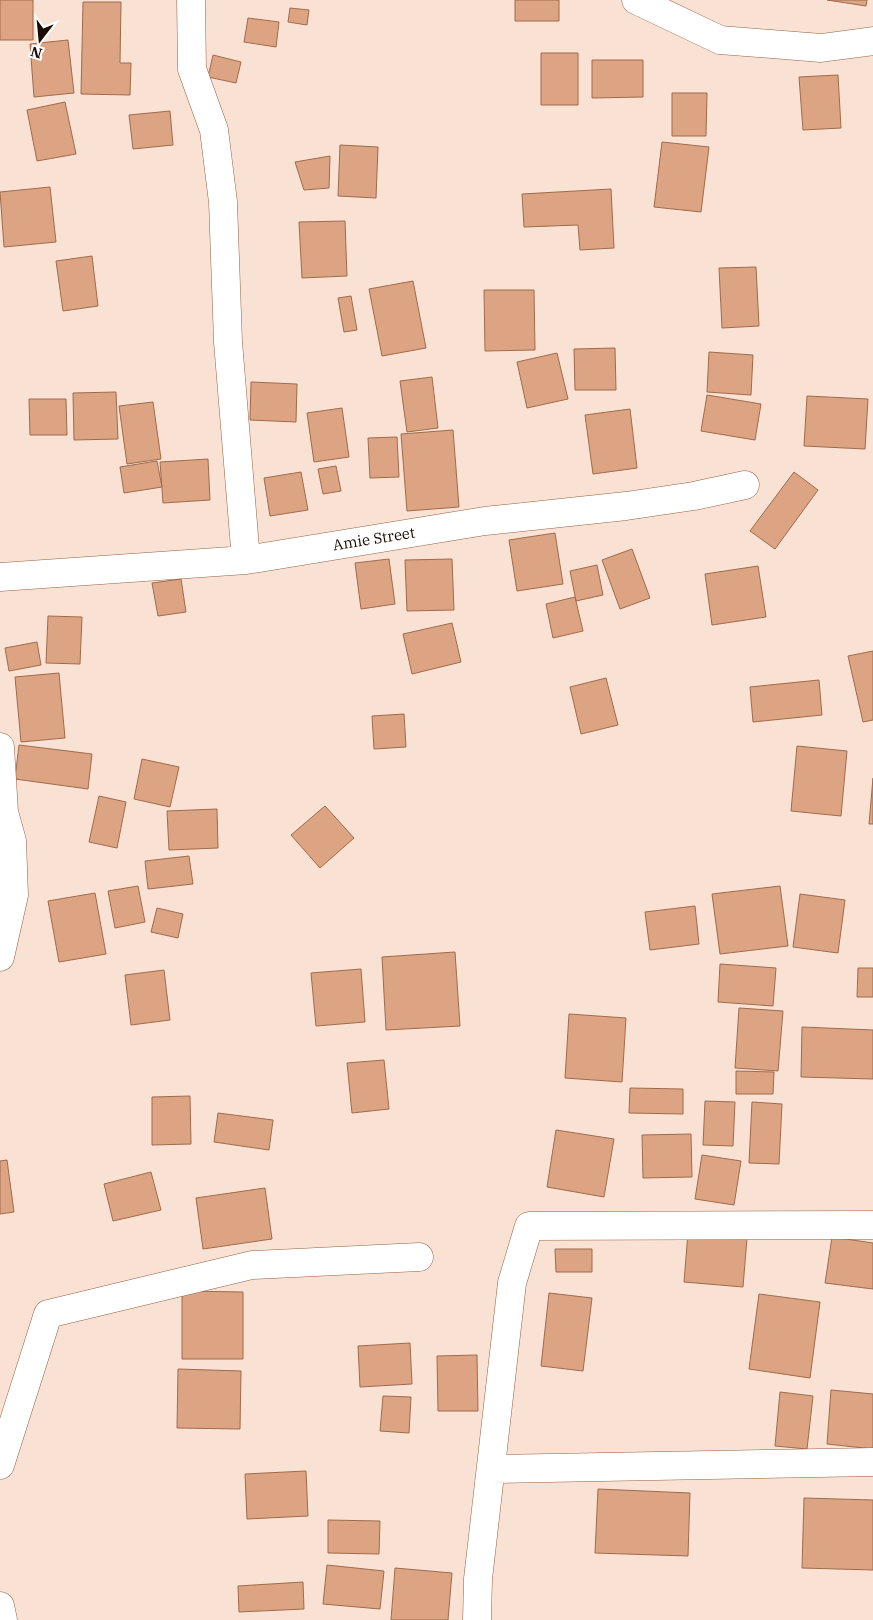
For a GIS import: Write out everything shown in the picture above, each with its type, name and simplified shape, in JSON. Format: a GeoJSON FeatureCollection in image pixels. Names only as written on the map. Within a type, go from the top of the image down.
{"type":"FeatureCollection","features":[{"type":"Feature","properties":{"kind":"street"},"geometry":{"type":"LineString","coordinates":[[191,0],[192,70],[214,130],[223,202],[228,342],[246,560]]}},
{"type":"Feature","properties":{"kind":"street"},"geometry":{"type":"LineString","coordinates":[[636,0],[720,40],[821,48],[873,41]]}},
{"type":"Feature","properties":{"kind":"street","name":"Amie Street"},"geometry":{"type":"LineString","coordinates":[[0,577],[246,560],[485,521],[626,506],[694,496],[745,485]]}},
{"type":"Feature","properties":{"kind":"street"},"geometry":{"type":"LineString","coordinates":[[0,746],[4,812],[12,841],[14,895],[0,957]]}},
{"type":"Feature","properties":{"kind":"street"},"geometry":{"type":"LineString","coordinates":[[478,1620],[478,1579],[512,1283],[530,1226],[873,1226]]}},
{"type":"Feature","properties":{"kind":"street"},"geometry":{"type":"LineString","coordinates":[[0,1465],[48,1314],[252,1265],[419,1257]]}},
{"type":"Feature","properties":{"kind":"street"},"geometry":{"type":"LineString","coordinates":[[491,1469],[873,1462]]}},
{"type":"Feature","properties":{"kind":"street"},"geometry":{"type":"LineString","coordinates":[[0,1606],[3,1620]]}},
{"type":"Feature","properties":{"kind":"building"},"geometry":{"type":"Polygon","coordinates":[[[0,0],[33,0],[33,40],[0,40],[0,0]]]}},
{"type":"Feature","properties":{"kind":"building"},"geometry":{"type":"Polygon","coordinates":[[[515,0],[559,0],[559,21],[515,21],[515,0]]]}},
{"type":"Feature","properties":{"kind":"building"},"geometry":{"type":"Polygon","coordinates":[[[827,0],[867,0],[866,6],[827,0]]]}},
{"type":"Feature","properties":{"kind":"building"},"geometry":{"type":"Polygon","coordinates":[[[83,2],[121,2],[120,63],[131,63],[130,95],[81,94],[83,2]]]}},
{"type":"Feature","properties":{"kind":"building"},"geometry":{"type":"Polygon","coordinates":[[[290,8],[309,10],[307,25],[288,22],[290,8]]]}},
{"type":"Feature","properties":{"kind":"building"},"geometry":{"type":"Polygon","coordinates":[[[248,18],[279,22],[276,47],[244,42],[248,18]]]}},
{"type":"Feature","properties":{"kind":"building"},"geometry":{"type":"Polygon","coordinates":[[[68,40],[74,93],[34,97],[30,44],[68,40]]]}},
{"type":"Feature","properties":{"kind":"building"},"geometry":{"type":"Polygon","coordinates":[[[541,53],[578,53],[578,105],[541,105],[541,53]]]}},
{"type":"Feature","properties":{"kind":"building"},"geometry":{"type":"Polygon","coordinates":[[[213,55],[241,62],[236,83],[208,77],[213,55]]]}},
{"type":"Feature","properties":{"kind":"building"},"geometry":{"type":"Polygon","coordinates":[[[592,60],[643,60],[643,97],[592,98],[592,60]]]}},
{"type":"Feature","properties":{"kind":"building"},"geometry":{"type":"Polygon","coordinates":[[[838,75],[841,128],[803,130],[799,77],[838,75]]]}},
{"type":"Feature","properties":{"kind":"building"},"geometry":{"type":"Polygon","coordinates":[[[672,93],[707,93],[706,136],[672,136],[672,93]]]}},
{"type":"Feature","properties":{"kind":"building"},"geometry":{"type":"Polygon","coordinates":[[[65,102],[76,154],[37,161],[27,110],[65,102]]]}},
{"type":"Feature","properties":{"kind":"building"},"geometry":{"type":"Polygon","coordinates":[[[170,111],[173,145],[133,149],[129,115],[170,111]]]}},
{"type":"Feature","properties":{"kind":"building"},"geometry":{"type":"Polygon","coordinates":[[[662,142],[709,147],[701,212],[654,207],[662,142]]]}},
{"type":"Feature","properties":{"kind":"building"},"geometry":{"type":"Polygon","coordinates":[[[340,145],[378,147],[376,198],[338,196],[340,145]]]}},
{"type":"Feature","properties":{"kind":"building"},"geometry":{"type":"Polygon","coordinates":[[[330,156],[329,188],[304,190],[295,162],[330,156]]]}},
{"type":"Feature","properties":{"kind":"building"},"geometry":{"type":"Polygon","coordinates":[[[50,187],[56,242],[4,247],[0,192],[50,187]]]}},
{"type":"Feature","properties":{"kind":"building"},"geometry":{"type":"Polygon","coordinates":[[[611,189],[614,248],[580,250],[578,225],[524,227],[522,194],[611,189]]]}},
{"type":"Feature","properties":{"kind":"building"},"geometry":{"type":"Polygon","coordinates":[[[345,221],[347,276],[302,278],[299,222],[345,221]]]}},
{"type":"Feature","properties":{"kind":"building"},"geometry":{"type":"Polygon","coordinates":[[[92,256],[98,306],[63,311],[56,261],[92,256]]]}},
{"type":"Feature","properties":{"kind":"building"},"geometry":{"type":"Polygon","coordinates":[[[756,267],[759,326],[722,328],[719,268],[756,267]]]}},
{"type":"Feature","properties":{"kind":"building"},"geometry":{"type":"Polygon","coordinates":[[[413,281],[426,348],[382,356],[369,289],[413,281]]]}},
{"type":"Feature","properties":{"kind":"building"},"geometry":{"type":"Polygon","coordinates":[[[484,290],[534,290],[535,350],[485,351],[484,290]]]}},
{"type":"Feature","properties":{"kind":"building"},"geometry":{"type":"Polygon","coordinates":[[[351,296],[357,330],[344,332],[338,298],[351,296]]]}},
{"type":"Feature","properties":{"kind":"building"},"geometry":{"type":"Polygon","coordinates":[[[615,348],[616,390],[575,390],[574,349],[615,348]]]}},
{"type":"Feature","properties":{"kind":"building"},"geometry":{"type":"Polygon","coordinates":[[[709,352],[753,355],[751,395],[707,392],[709,352]]]}},
{"type":"Feature","properties":{"kind":"building"},"geometry":{"type":"Polygon","coordinates":[[[557,353],[568,399],[527,408],[517,362],[557,353]]]}},
{"type":"Feature","properties":{"kind":"building"},"geometry":{"type":"Polygon","coordinates":[[[432,377],[438,428],[407,432],[400,381],[432,377]]]}},
{"type":"Feature","properties":{"kind":"building"},"geometry":{"type":"Polygon","coordinates":[[[251,382],[297,384],[296,422],[250,420],[251,382]]]}},
{"type":"Feature","properties":{"kind":"building"},"geometry":{"type":"Polygon","coordinates":[[[116,392],[118,439],[74,440],[73,393],[116,392]]]}},
{"type":"Feature","properties":{"kind":"building"},"geometry":{"type":"Polygon","coordinates":[[[707,395],[761,404],[755,440],[701,431],[707,395]]]}},
{"type":"Feature","properties":{"kind":"building"},"geometry":{"type":"Polygon","coordinates":[[[807,396],[868,399],[865,449],[804,446],[807,396]]]}},
{"type":"Feature","properties":{"kind":"building"},"geometry":{"type":"Polygon","coordinates":[[[29,399],[66,399],[67,435],[30,435],[29,399]]]}},
{"type":"Feature","properties":{"kind":"building"},"geometry":{"type":"Polygon","coordinates":[[[153,402],[161,459],[127,464],[119,406],[153,402]]]}},
{"type":"Feature","properties":{"kind":"building"},"geometry":{"type":"Polygon","coordinates":[[[342,408],[349,457],[314,462],[307,413],[342,408]]]}},
{"type":"Feature","properties":{"kind":"building"},"geometry":{"type":"Polygon","coordinates":[[[630,409],[637,468],[593,474],[585,415],[630,409]]]}},
{"type":"Feature","properties":{"kind":"building"},"geometry":{"type":"Polygon","coordinates":[[[453,430],[459,507],[407,511],[401,434],[453,430]]]}},
{"type":"Feature","properties":{"kind":"building"},"geometry":{"type":"Polygon","coordinates":[[[397,437],[399,477],[370,478],[368,438],[397,437]]]}},
{"type":"Feature","properties":{"kind":"building"},"geometry":{"type":"Polygon","coordinates":[[[208,459],[210,500],[163,503],[160,462],[208,459]]]}},
{"type":"Feature","properties":{"kind":"building"},"geometry":{"type":"Polygon","coordinates":[[[157,461],[162,487],[124,493],[120,467],[157,461]]]}},
{"type":"Feature","properties":{"kind":"building"},"geometry":{"type":"Polygon","coordinates":[[[336,466],[341,491],[323,494],[318,469],[336,466]]]}},
{"type":"Feature","properties":{"kind":"building"},"geometry":{"type":"Polygon","coordinates":[[[301,472],[308,510],[270,516],[264,478],[301,472]]]}},
{"type":"Feature","properties":{"kind":"building"},"geometry":{"type":"Polygon","coordinates":[[[794,472],[818,490],[775,549],[750,531],[794,472]]]}},
{"type":"Feature","properties":{"kind":"building"},"geometry":{"type":"Polygon","coordinates":[[[555,533],[563,584],[517,591],[509,540],[555,533]]]}},
{"type":"Feature","properties":{"kind":"building"},"geometry":{"type":"Polygon","coordinates":[[[632,549],[650,598],[620,609],[602,560],[632,549]]]}},
{"type":"Feature","properties":{"kind":"building"},"geometry":{"type":"Polygon","coordinates":[[[389,559],[395,604],[361,609],[355,563],[389,559]]]}},
{"type":"Feature","properties":{"kind":"building"},"geometry":{"type":"Polygon","coordinates":[[[452,559],[454,610],[407,611],[405,560],[452,559]]]}},
{"type":"Feature","properties":{"kind":"building"},"geometry":{"type":"Polygon","coordinates":[[[597,565],[603,595],[576,601],[570,571],[597,565]]]}},
{"type":"Feature","properties":{"kind":"building"},"geometry":{"type":"Polygon","coordinates":[[[758,566],[766,617],[712,625],[705,574],[758,566]]]}},
{"type":"Feature","properties":{"kind":"building"},"geometry":{"type":"Polygon","coordinates":[[[181,579],[186,612],[158,616],[152,583],[181,579]]]}},
{"type":"Feature","properties":{"kind":"building"},"geometry":{"type":"Polygon","coordinates":[[[575,597],[583,631],[553,638],[546,604],[575,597]]]}},
{"type":"Feature","properties":{"kind":"building"},"geometry":{"type":"Polygon","coordinates":[[[48,616],[82,617],[80,664],[46,663],[48,616]]]}},
{"type":"Feature","properties":{"kind":"building"},"geometry":{"type":"Polygon","coordinates":[[[452,623],[461,662],[412,674],[403,634],[452,623]]]}},
{"type":"Feature","properties":{"kind":"building"},"geometry":{"type":"Polygon","coordinates":[[[37,642],[41,665],[9,671],[5,648],[37,642]]]}},
{"type":"Feature","properties":{"kind":"building"},"geometry":{"type":"Polygon","coordinates":[[[873,651],[873,720],[863,722],[848,656],[873,651]]]}},
{"type":"Feature","properties":{"kind":"building"},"geometry":{"type":"Polygon","coordinates":[[[59,673],[65,738],[21,742],[15,677],[59,673]]]}},
{"type":"Feature","properties":{"kind":"building"},"geometry":{"type":"Polygon","coordinates":[[[606,678],[618,725],[581,734],[570,687],[606,678]]]}},
{"type":"Feature","properties":{"kind":"building"},"geometry":{"type":"Polygon","coordinates":[[[819,680],[822,715],[753,722],[750,687],[819,680]]]}},
{"type":"Feature","properties":{"kind":"building"},"geometry":{"type":"Polygon","coordinates":[[[404,714],[406,747],[374,749],[372,716],[404,714]]]}},
{"type":"Feature","properties":{"kind":"building"},"geometry":{"type":"Polygon","coordinates":[[[19,745],[92,754],[88,789],[15,779],[19,745]]]}},
{"type":"Feature","properties":{"kind":"building"},"geometry":{"type":"Polygon","coordinates":[[[797,746],[847,751],[841,816],[791,811],[797,746]]]}},
{"type":"Feature","properties":{"kind":"building"},"geometry":{"type":"Polygon","coordinates":[[[142,759],[179,767],[170,807],[134,799],[142,759]]]}},
{"type":"Feature","properties":{"kind":"building"},"geometry":{"type":"Polygon","coordinates":[[[873,778],[873,824],[869,824],[873,778]]]}},
{"type":"Feature","properties":{"kind":"building"},"geometry":{"type":"Polygon","coordinates":[[[99,796],[126,802],[117,848],[89,842],[99,796]]]}},
{"type":"Feature","properties":{"kind":"building"},"geometry":{"type":"Polygon","coordinates":[[[325,806],[354,838],[320,868],[291,835],[325,806]]]}},
{"type":"Feature","properties":{"kind":"building"},"geometry":{"type":"Polygon","coordinates":[[[217,809],[218,848],[169,850],[167,811],[217,809]]]}},
{"type":"Feature","properties":{"kind":"building"},"geometry":{"type":"Polygon","coordinates":[[[189,856],[193,884],[148,889],[145,861],[189,856]]]}},
{"type":"Feature","properties":{"kind":"building"},"geometry":{"type":"Polygon","coordinates":[[[138,886],[145,922],[115,928],[108,891],[138,886]]]}},
{"type":"Feature","properties":{"kind":"building"},"geometry":{"type":"Polygon","coordinates":[[[780,886],[788,946],[720,954],[712,894],[780,886]]]}},
{"type":"Feature","properties":{"kind":"building"},"geometry":{"type":"Polygon","coordinates":[[[95,893],[106,954],[59,962],[48,901],[95,893]]]}},
{"type":"Feature","properties":{"kind":"building"},"geometry":{"type":"Polygon","coordinates":[[[800,894],[845,900],[838,953],[793,947],[800,894]]]}},
{"type":"Feature","properties":{"kind":"building"},"geometry":{"type":"Polygon","coordinates":[[[695,906],[699,944],[650,950],[645,912],[695,906]]]}},
{"type":"Feature","properties":{"kind":"building"},"geometry":{"type":"Polygon","coordinates":[[[157,908],[183,914],[178,938],[151,932],[157,908]]]}},
{"type":"Feature","properties":{"kind":"building"},"geometry":{"type":"Polygon","coordinates":[[[455,952],[460,1026],[386,1030],[382,957],[455,952]]]}},
{"type":"Feature","properties":{"kind":"building"},"geometry":{"type":"Polygon","coordinates":[[[720,964],[776,968],[773,1006],[718,1002],[720,964]]]}},
{"type":"Feature","properties":{"kind":"building"},"geometry":{"type":"Polygon","coordinates":[[[858,968],[873,968],[873,997],[857,997],[858,968]]]}},
{"type":"Feature","properties":{"kind":"building"},"geometry":{"type":"Polygon","coordinates":[[[361,969],[365,1022],[316,1026],[311,973],[361,969]]]}},
{"type":"Feature","properties":{"kind":"building"},"geometry":{"type":"Polygon","coordinates":[[[164,970],[170,1020],[131,1025],[125,975],[164,970]]]}},
{"type":"Feature","properties":{"kind":"building"},"geometry":{"type":"Polygon","coordinates":[[[739,1008],[783,1011],[778,1071],[735,1068],[739,1008]]]}},
{"type":"Feature","properties":{"kind":"building"},"geometry":{"type":"Polygon","coordinates":[[[569,1014],[626,1018],[622,1082],[565,1078],[569,1014]]]}},
{"type":"Feature","properties":{"kind":"building"},"geometry":{"type":"Polygon","coordinates":[[[802,1027],[873,1030],[873,1079],[801,1077],[802,1027]]]}},
{"type":"Feature","properties":{"kind":"building"},"geometry":{"type":"Polygon","coordinates":[[[384,1060],[389,1109],[352,1113],[347,1063],[384,1060]]]}},
{"type":"Feature","properties":{"kind":"building"},"geometry":{"type":"Polygon","coordinates":[[[736,1071],[774,1072],[773,1094],[736,1094],[736,1071]]]}},
{"type":"Feature","properties":{"kind":"building"},"geometry":{"type":"Polygon","coordinates":[[[630,1088],[683,1089],[683,1114],[629,1113],[630,1088]]]}},
{"type":"Feature","properties":{"kind":"building"},"geometry":{"type":"Polygon","coordinates":[[[190,1096],[191,1144],[152,1145],[152,1097],[190,1096]]]}},
{"type":"Feature","properties":{"kind":"building"},"geometry":{"type":"Polygon","coordinates":[[[705,1101],[735,1102],[733,1146],[703,1145],[705,1101]]]}},
{"type":"Feature","properties":{"kind":"building"},"geometry":{"type":"Polygon","coordinates":[[[752,1102],[782,1104],[779,1164],[749,1163],[752,1102]]]}},
{"type":"Feature","properties":{"kind":"building"},"geometry":{"type":"Polygon","coordinates":[[[218,1113],[273,1120],[269,1150],[214,1142],[218,1113]]]}},
{"type":"Feature","properties":{"kind":"building"},"geometry":{"type":"Polygon","coordinates":[[[556,1130],[614,1139],[604,1197],[547,1187],[556,1130]]]}},
{"type":"Feature","properties":{"kind":"building"},"geometry":{"type":"Polygon","coordinates":[[[691,1134],[692,1177],[643,1178],[642,1135],[691,1134]]]}},
{"type":"Feature","properties":{"kind":"building"},"geometry":{"type":"Polygon","coordinates":[[[702,1155],[741,1161],[734,1205],[695,1199],[702,1155]]]}},
{"type":"Feature","properties":{"kind":"building"},"geometry":{"type":"Polygon","coordinates":[[[7,1160],[14,1212],[0,1214],[0,1161],[7,1160]]]}},
{"type":"Feature","properties":{"kind":"building"},"geometry":{"type":"Polygon","coordinates":[[[151,1172],[161,1210],[113,1221],[104,1184],[151,1172]]]}},
{"type":"Feature","properties":{"kind":"building"},"geometry":{"type":"Polygon","coordinates":[[[265,1188],[272,1239],[203,1249],[196,1198],[265,1188]]]}},
{"type":"Feature","properties":{"kind":"building"},"geometry":{"type":"Polygon","coordinates":[[[688,1233],[747,1238],[743,1287],[684,1282],[688,1233]]]}},
{"type":"Feature","properties":{"kind":"building"},"geometry":{"type":"Polygon","coordinates":[[[832,1237],[873,1243],[873,1289],[825,1283],[832,1237]]]}},
{"type":"Feature","properties":{"kind":"building"},"geometry":{"type":"Polygon","coordinates":[[[555,1249],[592,1249],[592,1272],[556,1272],[555,1249]]]}},
{"type":"Feature","properties":{"kind":"building"},"geometry":{"type":"Polygon","coordinates":[[[182,1291],[243,1292],[243,1359],[182,1359],[182,1291]]]}},
{"type":"Feature","properties":{"kind":"building"},"geometry":{"type":"Polygon","coordinates":[[[549,1293],[592,1298],[583,1371],[541,1366],[549,1293]]]}},
{"type":"Feature","properties":{"kind":"building"},"geometry":{"type":"Polygon","coordinates":[[[759,1294],[820,1302],[810,1378],[749,1369],[759,1294]]]}},
{"type":"Feature","properties":{"kind":"building"},"geometry":{"type":"Polygon","coordinates":[[[410,1343],[412,1384],[360,1387],[358,1346],[410,1343]]]}},
{"type":"Feature","properties":{"kind":"building"},"geometry":{"type":"Polygon","coordinates":[[[477,1355],[478,1411],[438,1411],[437,1356],[477,1355]]]}},
{"type":"Feature","properties":{"kind":"building"},"geometry":{"type":"Polygon","coordinates":[[[178,1369],[241,1371],[240,1429],[177,1428],[178,1369]]]}},
{"type":"Feature","properties":{"kind":"building"},"geometry":{"type":"Polygon","coordinates":[[[831,1390],[873,1394],[873,1449],[827,1444],[831,1390]]]}},
{"type":"Feature","properties":{"kind":"building"},"geometry":{"type":"Polygon","coordinates":[[[780,1392],[813,1396],[807,1449],[775,1446],[780,1392]]]}},
{"type":"Feature","properties":{"kind":"building"},"geometry":{"type":"Polygon","coordinates":[[[383,1396],[411,1397],[409,1433],[380,1431],[383,1396]]]}},
{"type":"Feature","properties":{"kind":"building"},"geometry":{"type":"Polygon","coordinates":[[[306,1471],[308,1516],[247,1519],[245,1474],[306,1471]]]}},
{"type":"Feature","properties":{"kind":"building"},"geometry":{"type":"Polygon","coordinates":[[[598,1489],[690,1493],[688,1556],[595,1553],[598,1489]]]}},
{"type":"Feature","properties":{"kind":"building"},"geometry":{"type":"Polygon","coordinates":[[[804,1498],[873,1500],[873,1570],[802,1568],[804,1498]]]}},
{"type":"Feature","properties":{"kind":"building"},"geometry":{"type":"Polygon","coordinates":[[[328,1520],[380,1521],[379,1554],[328,1553],[328,1520]]]}},
{"type":"Feature","properties":{"kind":"building"},"geometry":{"type":"Polygon","coordinates":[[[327,1565],[384,1571],[380,1609],[323,1604],[327,1565]]]}},
{"type":"Feature","properties":{"kind":"building"},"geometry":{"type":"Polygon","coordinates":[[[395,1568],[452,1573],[448,1620],[391,1620],[395,1568]]]}},
{"type":"Feature","properties":{"kind":"building"},"geometry":{"type":"Polygon","coordinates":[[[303,1582],[304,1609],[239,1612],[238,1586],[303,1582]]]}}]}
